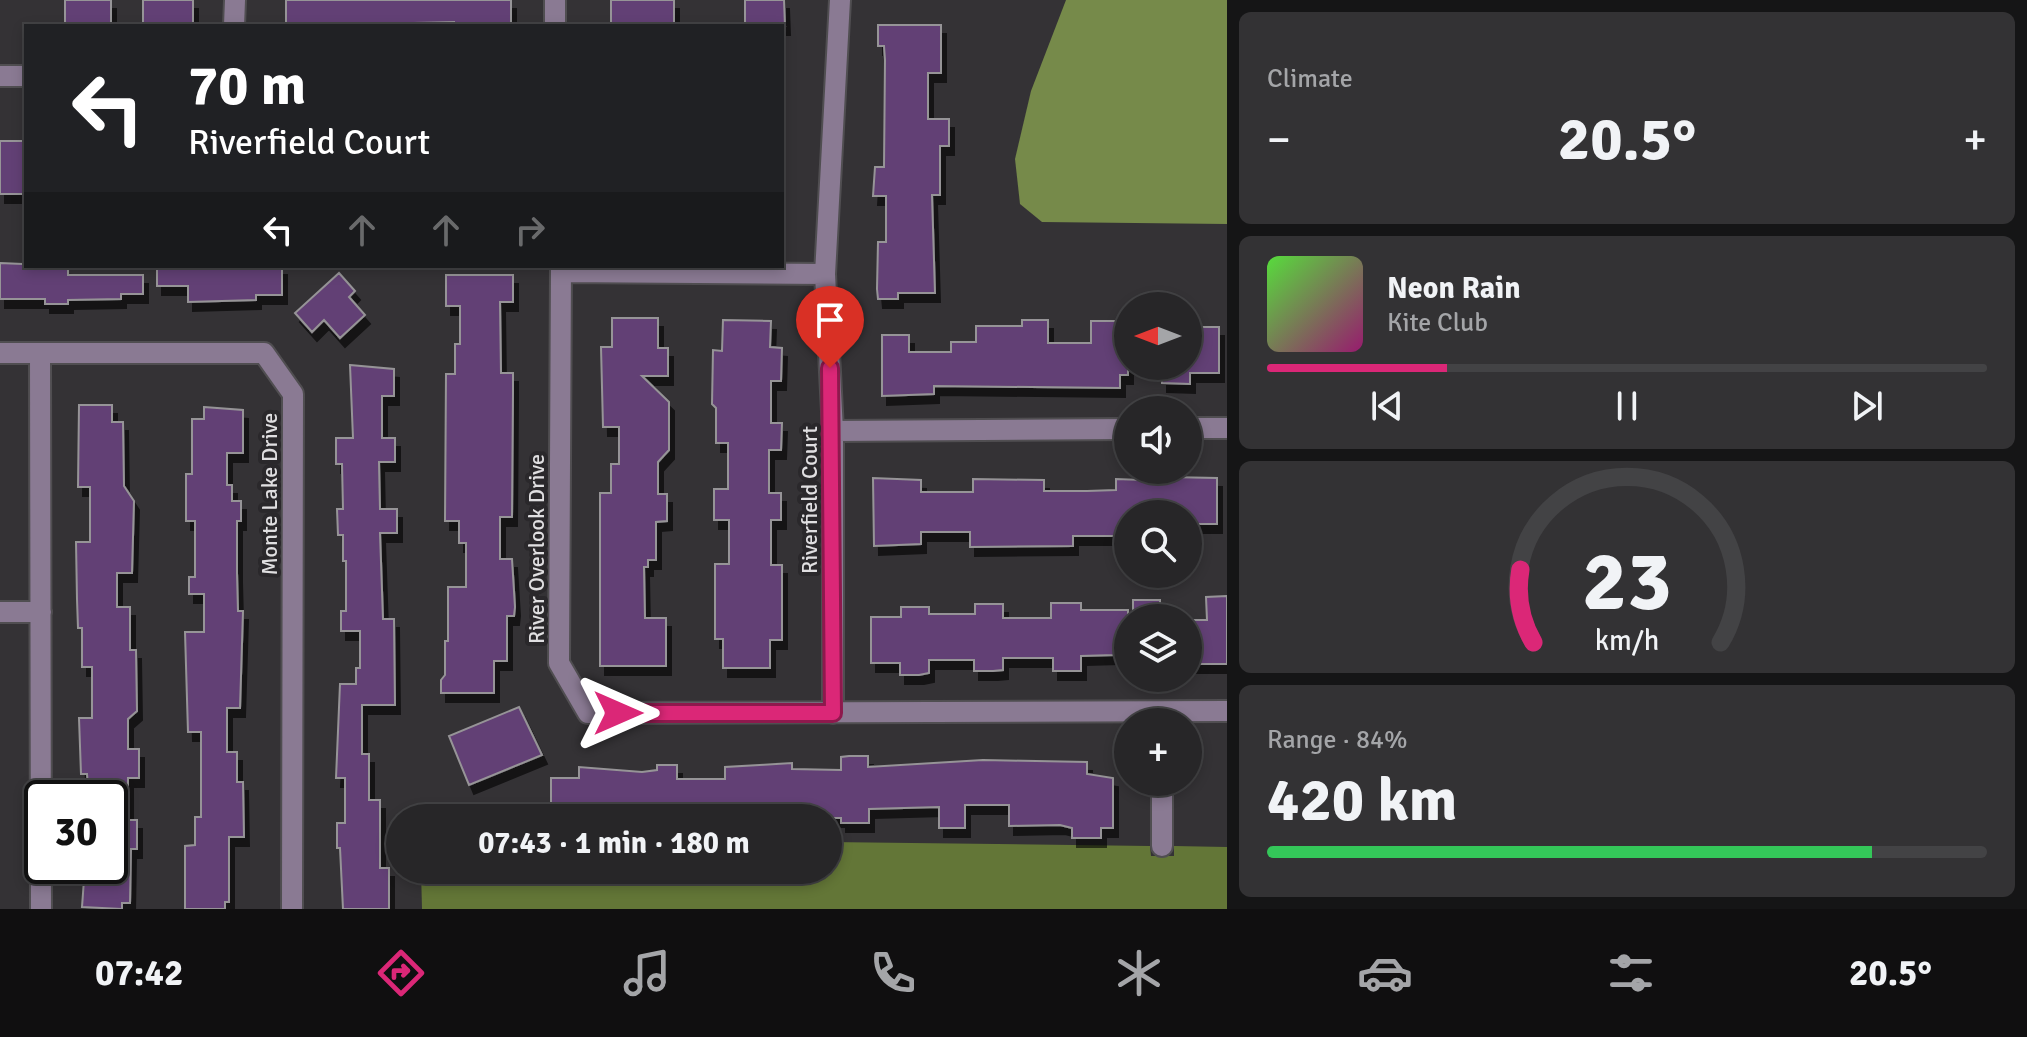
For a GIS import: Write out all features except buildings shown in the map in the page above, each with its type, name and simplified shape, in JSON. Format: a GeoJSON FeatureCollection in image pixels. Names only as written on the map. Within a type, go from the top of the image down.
{"type":"FeatureCollection","features":[{"type":"Feature","properties":{"kind":"street"},"geometry":{"type":"LineString","coordinates":[[234,24],[235,0]]}},
{"type":"Feature","properties":{"kind":"street"},"geometry":{"type":"LineString","coordinates":[[555,0],[555,24]]}},
{"type":"Feature","properties":{"kind":"street","name":"Riverfield Court"},"geometry":{"type":"LineString","coordinates":[[833,713],[833,431],[825,274],[840,0]]}},
{"type":"Feature","properties":{"kind":"street"},"geometry":{"type":"LineString","coordinates":[[0,76],[24,76]]}},
{"type":"Feature","properties":{"kind":"street"},"geometry":{"type":"LineString","coordinates":[[562,269],[825,274]]}},
{"type":"Feature","properties":{"kind":"street","name":"River Overlook Drive"},"geometry":{"type":"LineString","coordinates":[[562,269],[559,663],[588,713],[1114,716]]}},
{"type":"Feature","properties":{"kind":"street","name":"Monte Lake Drive"},"geometry":{"type":"LineString","coordinates":[[0,353],[264,353],[293,394],[292,909]]}},
{"type":"Feature","properties":{"kind":"street"},"geometry":{"type":"LineString","coordinates":[[40,354],[41,909]]}},
{"type":"Feature","properties":{"kind":"street"},"geometry":{"type":"LineString","coordinates":[[1202,428],[1227,428]]}},
{"type":"Feature","properties":{"kind":"street"},"geometry":{"type":"LineString","coordinates":[[833,431],[1114,429]]}},
{"type":"Feature","properties":{"kind":"street"},"geometry":{"type":"LineString","coordinates":[[0,612],[41,612]]}},
{"type":"Feature","properties":{"kind":"street","name":"River Overlook Drive"},"geometry":{"type":"LineString","coordinates":[[1202,713],[1227,711]]}},
{"type":"Feature","properties":{"kind":"street"},"geometry":{"type":"LineString","coordinates":[[1162,796],[1162,846]]}},
{"type":"Feature","properties":{"kind":"shaded area"},"geometry":{"type":"Polygon","coordinates":[[[1066,0],[1227,0],[1227,224],[1042,222],[1020,204],[1015,159],[1031,91],[1066,0]]]}},
{"type":"Feature","properties":{"kind":"shaded area"},"geometry":{"type":"Polygon","coordinates":[[[842,842],[1150,846],[1151,856],[1174,856],[1174,846],[1227,847],[1227,909],[422,909],[421,884],[842,884],[842,842]]]}},
{"type":"Feature","properties":{"kind":"route"},"geometry":{"type":"LineString","coordinates":[[618,713],[833,713],[833,431],[830,368]]}}]}
